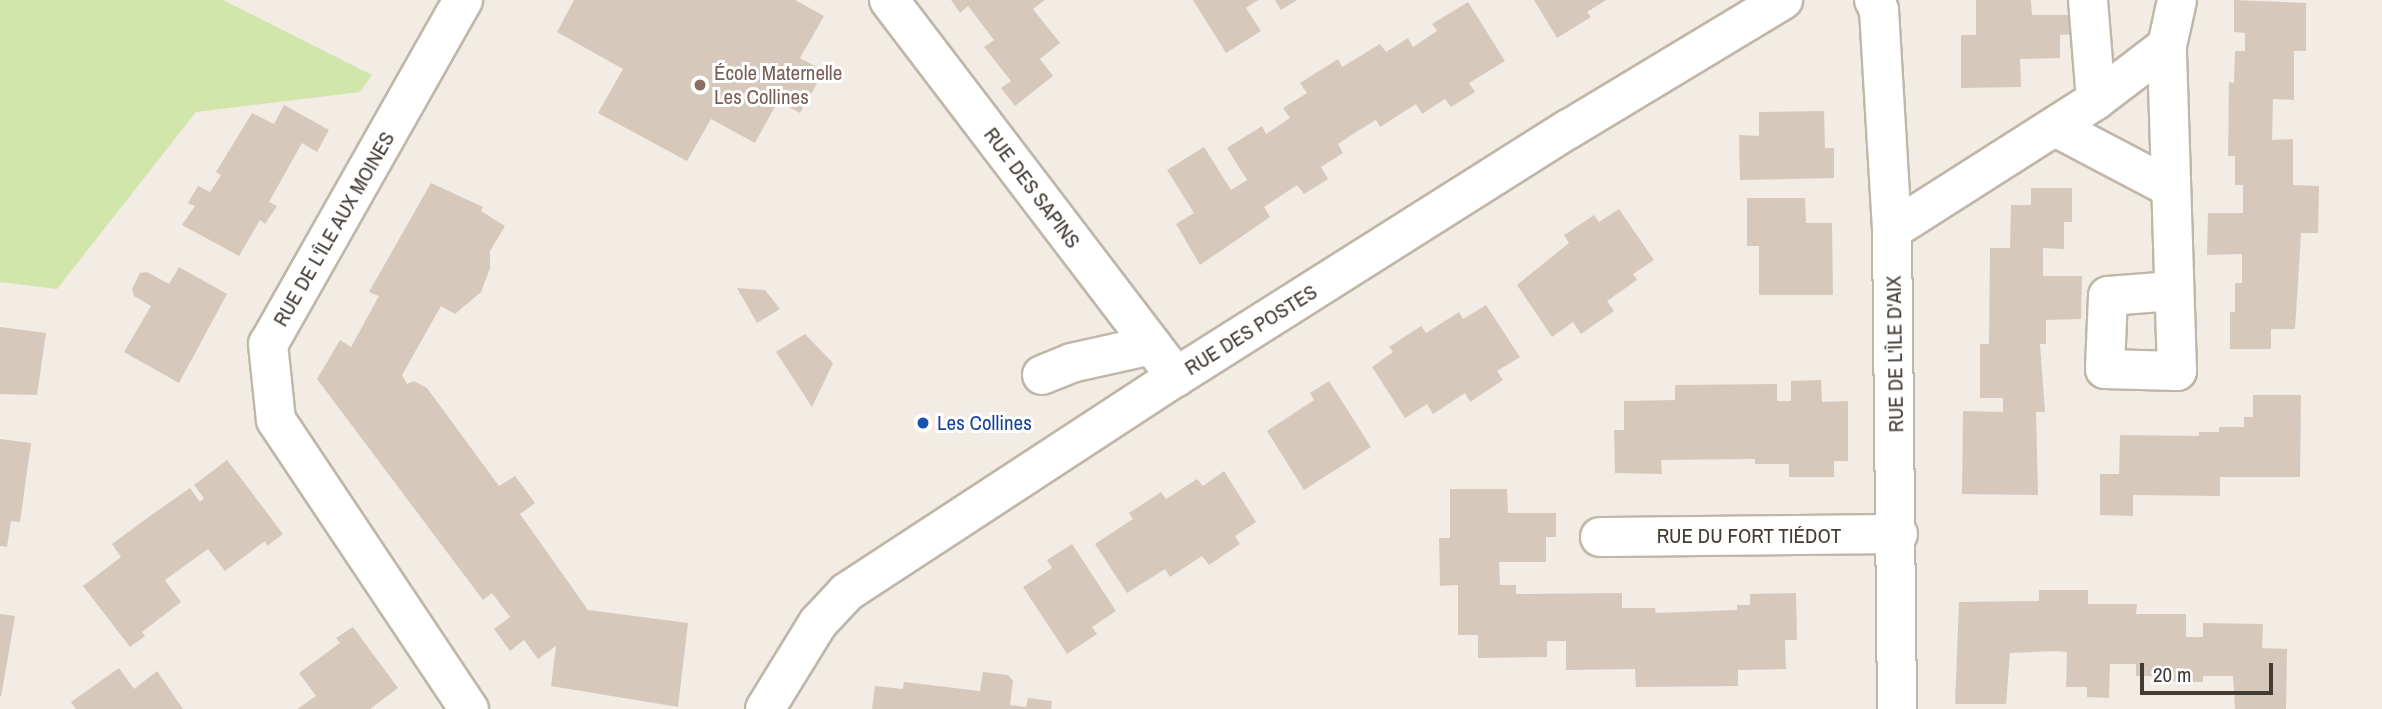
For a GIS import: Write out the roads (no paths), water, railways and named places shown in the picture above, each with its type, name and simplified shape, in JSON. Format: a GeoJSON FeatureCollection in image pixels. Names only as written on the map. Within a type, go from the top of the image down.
{"type":"FeatureCollection","features":[{"type":"Feature","properties":{"kind":"street","name":"RUE DE L'ÎLE AUX MOINES"},"geometry":{"type":"LineString","coordinates":[[463,0],[268,344],[276,420],[469,709]]}},
{"type":"Feature","properties":{"kind":"street","name":"RUE DES SAPINS"},"geometry":{"type":"LineString","coordinates":[[888,0],[1176,377]]}},
{"type":"Feature","properties":{"kind":"street","name":"RUE DES POSTES"},"geometry":{"type":"LineString","coordinates":[[765,709],[818,623],[846,592],[1176,377],[1569,129],[1783,0]]}},
{"type":"Feature","properties":{"kind":"street","name":"RUE DE L'ÎLE D'AIX"},"geometry":{"type":"LineString","coordinates":[[1874,0],[1879,10],[1892,230],[1898,534],[1897,709]]}},
{"type":"Feature","properties":{"kind":"street"},"geometry":{"type":"LineString","coordinates":[[2088,0],[2096,100]]}},
{"type":"Feature","properties":{"kind":"street"},"geometry":{"type":"LineString","coordinates":[[2173,291],[2167,46],[2178,0]]}},
{"type":"Feature","properties":{"kind":"street"},"geometry":{"type":"LineString","coordinates":[[1892,230],[2096,100],[2167,46]]}},
{"type":"Feature","properties":{"kind":"street"},"geometry":{"type":"LineString","coordinates":[[2055,127],[2171,188]]}},
{"type":"Feature","properties":{"kind":"street"},"geometry":{"type":"LineString","coordinates":[[1042,375],[1071,363],[1152,345]]}},
{"type":"Feature","properties":{"kind":"street","name":"RUE DU FORT TIÉDOT"},"geometry":{"type":"LineString","coordinates":[[1600,537],[1898,534]]}},
{"type":"Feature","properties":{"kind":"place","name":"École Maternelle Les Collines"},"geometry":{"type":"Point","coordinates":[700,85]}},
{"type":"Feature","properties":{"kind":"place","name":"Les Collines"},"geometry":{"type":"Point","coordinates":[923,423]}}]}
